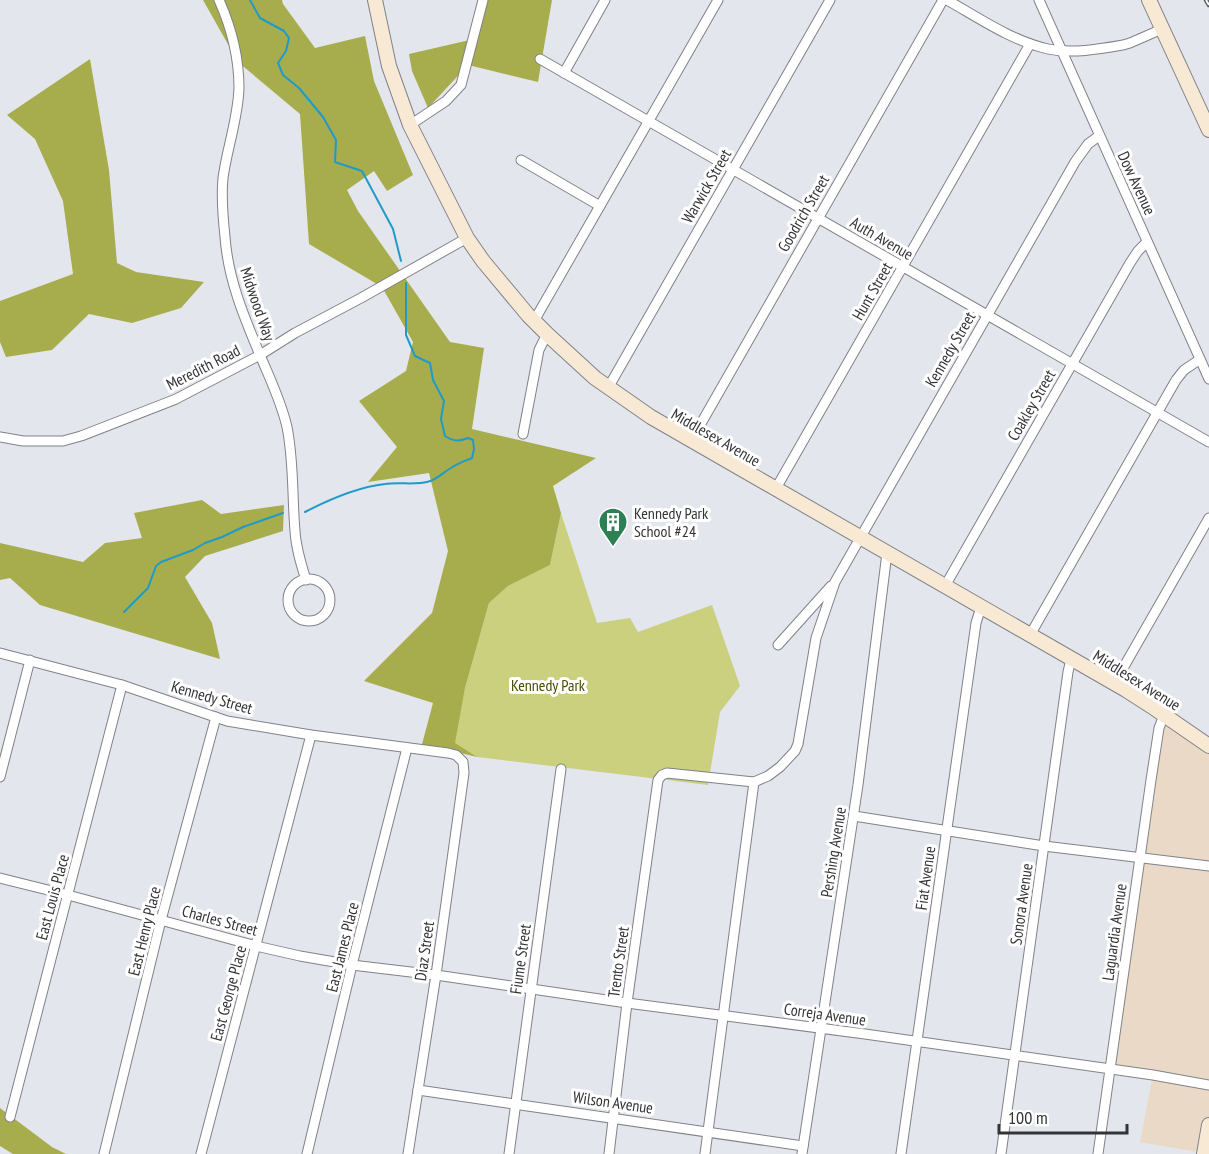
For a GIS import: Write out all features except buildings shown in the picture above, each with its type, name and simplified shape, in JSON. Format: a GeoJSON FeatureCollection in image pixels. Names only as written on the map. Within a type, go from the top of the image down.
{"type":"FeatureCollection","features":[{"type":"Feature","properties":{"kind":"street","name":"Midwood Way"},"geometry":{"type":"LineString","coordinates":[[219,0],[237,63],[239,87],[237,111],[223,179],[225,241],[234,289],[276,391],[287,426],[292,459],[295,532],[298,556],[306,580]]}},
{"type":"Feature","properties":{"kind":"street","name":"Middlesex Avenue"},"geometry":{"type":"LineString","coordinates":[[375,0],[389,66],[410,125],[467,238],[483,261],[534,321],[580,366],[637,408],[691,441],[1114,684],[1209,746]]}},
{"type":"Feature","properties":{"kind":"street"},"geometry":{"type":"LineString","coordinates":[[410,125],[446,100],[461,85],[483,0]]}},
{"type":"Feature","properties":{"kind":"street"},"geometry":{"type":"LineString","coordinates":[[564,73],[605,0]]}},
{"type":"Feature","properties":{"kind":"street"},"geometry":{"type":"LineString","coordinates":[[534,321],[718,0]]}},
{"type":"Feature","properties":{"kind":"street","name":"Warwick Street"},"geometry":{"type":"LineString","coordinates":[[608,388],[830,0]]}},
{"type":"Feature","properties":{"kind":"street"},"geometry":{"type":"LineString","coordinates":[[945,0],[1017,39],[1050,49],[1107,48],[1130,43],[1162,29]]}},
{"type":"Feature","properties":{"kind":"street","name":"Goodrich Street"},"geometry":{"type":"LineString","coordinates":[[691,441],[945,0]]}},
{"type":"Feature","properties":{"kind":"street","name":"Dow Avenue"},"geometry":{"type":"LineString","coordinates":[[1039,0],[1209,379]]}},
{"type":"Feature","properties":{"kind":"street"},"geometry":{"type":"LineString","coordinates":[[1149,0],[1209,130]]}},
{"type":"Feature","properties":{"kind":"street","name":"Hunt Street"},"geometry":{"type":"LineString","coordinates":[[775,490],[1030,44]]}},
{"type":"Feature","properties":{"kind":"street","name":"Auth Avenue"},"geometry":{"type":"LineString","coordinates":[[540,59],[1209,442]]}},
{"type":"Feature","properties":{"kind":"street","name":"Kennedy Street"},"geometry":{"type":"LineString","coordinates":[[754,782],[780,767],[795,751],[798,744],[816,638],[835,582],[859,537],[1079,156],[1091,141],[1099,136]]}},
{"type":"Feature","properties":{"kind":"street"},"geometry":{"type":"LineString","coordinates":[[520,160],[600,206]]}},
{"type":"Feature","properties":{"kind":"street","name":"Meredith Road"},"geometry":{"type":"LineString","coordinates":[[0,437],[23,441],[63,441],[176,399],[260,355],[295,333],[467,238]]}},
{"type":"Feature","properties":{"kind":"street","name":"Coakley Street"},"geometry":{"type":"LineString","coordinates":[[945,586],[1134,256],[1147,242]]}},
{"type":"Feature","properties":{"kind":"street"},"geometry":{"type":"LineString","coordinates":[[523,434],[539,350],[547,334]]}},
{"type":"Feature","properties":{"kind":"street"},"geometry":{"type":"LineString","coordinates":[[1030,635],[1180,374],[1199,360]]}},
{"type":"Feature","properties":{"kind":"street"},"geometry":{"type":"LineString","coordinates":[[1114,684],[1209,518]]}},
{"type":"Feature","properties":{"kind":"street","name":"Pershing Avenue"},"geometry":{"type":"LineString","coordinates":[[802,1150],[854,816],[887,553]]}},
{"type":"Feature","properties":{"kind":"street"},"geometry":{"type":"LineString","coordinates":[[306,580],[320,582],[329,593],[329,607],[326,613],[315,621],[301,619],[295,615],[289,604],[294,586],[306,580]]}},
{"type":"Feature","properties":{"kind":"street","name":"Kennedy Street"},"geometry":{"type":"LineString","coordinates":[[778,645],[835,582]]}},
{"type":"Feature","properties":{"kind":"street","name":"Fiat Avenue"},"geometry":{"type":"LineString","coordinates":[[901,1154],[976,623],[981,607]]}},
{"type":"Feature","properties":{"kind":"street","name":"Kennedy Street"},"geometry":{"type":"LineString","coordinates":[[0,653],[123,685],[227,721],[456,755]]}},
{"type":"Feature","properties":{"kind":"street","name":"Sonora Avenue"},"geometry":{"type":"LineString","coordinates":[[1000,1154],[1071,659]]}},
{"type":"Feature","properties":{"kind":"street"},"geometry":{"type":"LineString","coordinates":[[0,777],[30,660]]}},
{"type":"Feature","properties":{"kind":"street","name":"East Louis Place"},"geometry":{"type":"LineString","coordinates":[[10,1117],[123,685]]}},
{"type":"Feature","properties":{"kind":"street","name":"Laguardia Avenue"},"geometry":{"type":"LineString","coordinates":[[1098,1154],[1139,858],[1159,730],[1164,715]]}},
{"type":"Feature","properties":{"kind":"street","name":"East Henry Place"},"geometry":{"type":"LineString","coordinates":[[104,1154],[161,920],[216,717]]}},
{"type":"Feature","properties":{"kind":"street","name":"East George Place"},"geometry":{"type":"LineString","coordinates":[[201,1154],[311,735]]}},
{"type":"Feature","properties":{"kind":"street","name":"East James Place"},"geometry":{"type":"LineString","coordinates":[[307,1154],[407,748]]}},
{"type":"Feature","properties":{"kind":"street","name":"Diaz Street"},"geometry":{"type":"LineString","coordinates":[[408,1154],[464,773],[463,762],[456,755]]}},
{"type":"Feature","properties":{"kind":"street","name":"Fiume Street"},"geometry":{"type":"LineString","coordinates":[[509,1154],[561,769]]}},
{"type":"Feature","properties":{"kind":"street","name":"Trento Street"},"geometry":{"type":"LineString","coordinates":[[609,1154],[658,780],[667,773],[754,782]]}},
{"type":"Feature","properties":{"kind":"street"},"geometry":{"type":"LineString","coordinates":[[705,1154],[754,782]]}},
{"type":"Feature","properties":{"kind":"street"},"geometry":{"type":"LineString","coordinates":[[854,816],[1044,846],[1209,866]]}},
{"type":"Feature","properties":{"kind":"street","name":"Charles Street"},"geometry":{"type":"LineString","coordinates":[[0,878],[300,956],[436,975]]}},
{"type":"Feature","properties":{"kind":"street","name":"Correja Avenue"},"geometry":{"type":"LineString","coordinates":[[436,975],[1153,1075],[1209,1085]]}},
{"type":"Feature","properties":{"kind":"street","name":"Wilson Avenue"},"geometry":{"type":"LineString","coordinates":[[418,1090],[708,1131],[802,1150]]}},
{"type":"Feature","properties":{"kind":"street"},"geometry":{"type":"LineString","coordinates":[[1204,1154],[1209,1125]]}},
{"type":"Feature","properties":{"kind":"shaded area"},"geometry":{"type":"Polygon","coordinates":[[[1161,721],[1209,746],[1209,1154],[1140,1142],[1153,1075],[1111,1070],[1161,721]]]}},
{"type":"Feature","properties":{"kind":"green space"},"geometry":{"type":"Polygon","coordinates":[[[203,0],[282,0],[315,48],[365,36],[374,81],[413,175],[387,191],[374,171],[347,190],[358,211],[450,342],[484,348],[472,429],[596,458],[553,486],[561,513],[550,565],[508,586],[489,603],[465,688],[455,743],[477,757],[448,750],[421,748],[433,703],[364,681],[432,613],[448,551],[429,473],[368,482],[397,447],[359,401],[406,371],[413,342],[382,287],[309,244],[300,114],[238,62],[203,0]]]}},
{"type":"Feature","properties":{"kind":"green space"},"geometry":{"type":"Polygon","coordinates":[[[484,0],[552,0],[538,82],[468,65],[428,108],[412,71],[409,54],[474,39],[484,0]]]}},
{"type":"Feature","properties":{"kind":"green space"},"geometry":{"type":"Polygon","coordinates":[[[90,59],[109,170],[117,263],[136,272],[204,282],[181,308],[132,323],[89,314],[52,350],[6,357],[0,342],[0,301],[73,274],[63,201],[35,139],[7,115],[90,59]]]}},
{"type":"Feature","properties":{"kind":"green space"},"geometry":{"type":"Polygon","coordinates":[[[202,500],[221,514],[284,505],[283,531],[205,556],[185,577],[212,623],[220,659],[40,605],[10,578],[0,580],[0,543],[83,562],[105,543],[142,538],[134,513],[202,500]]]}},
{"type":"Feature","properties":{"kind":"green space","name":"Kennedy Park"},"geometry":{"type":"Polygon","coordinates":[[[561,513],[597,623],[630,618],[638,632],[712,605],[740,686],[720,712],[708,785],[477,757],[454,744],[465,688],[489,603],[508,586],[550,565],[561,513]]]}},
{"type":"Feature","properties":{"kind":"green space"},"geometry":{"type":"Polygon","coordinates":[[[0,1108],[52,1147],[66,1154],[13,1154],[0,1146],[0,1108]]]}},
{"type":"Feature","properties":{"kind":"waterway"},"geometry":{"type":"LineString","coordinates":[[250,0],[260,18],[284,31],[289,38],[286,51],[278,63],[283,75],[299,88],[323,117],[336,140],[335,162],[362,171],[393,229],[401,261]]}},
{"type":"Feature","properties":{"kind":"waterway"},"geometry":{"type":"LineString","coordinates":[[305,512],[334,498],[365,488],[390,483],[431,481],[472,458],[473,440],[468,438],[456,440],[445,436],[441,419],[444,401],[433,380],[430,363],[415,356],[406,335],[406,283]]}},
{"type":"Feature","properties":{"kind":"waterway"},"geometry":{"type":"LineString","coordinates":[[124,612],[148,588],[156,566],[161,562],[243,527],[283,513]]}},
{"type":"Feature","properties":{"kind":"railway"},"geometry":{"type":"LineString","coordinates":[[1206,0],[1209,5]]}},
{"type":"Feature","properties":{"kind":"place","name":"Kennedy Park School #24"},"geometry":{"type":"Point","coordinates":[613,548]}}]}
